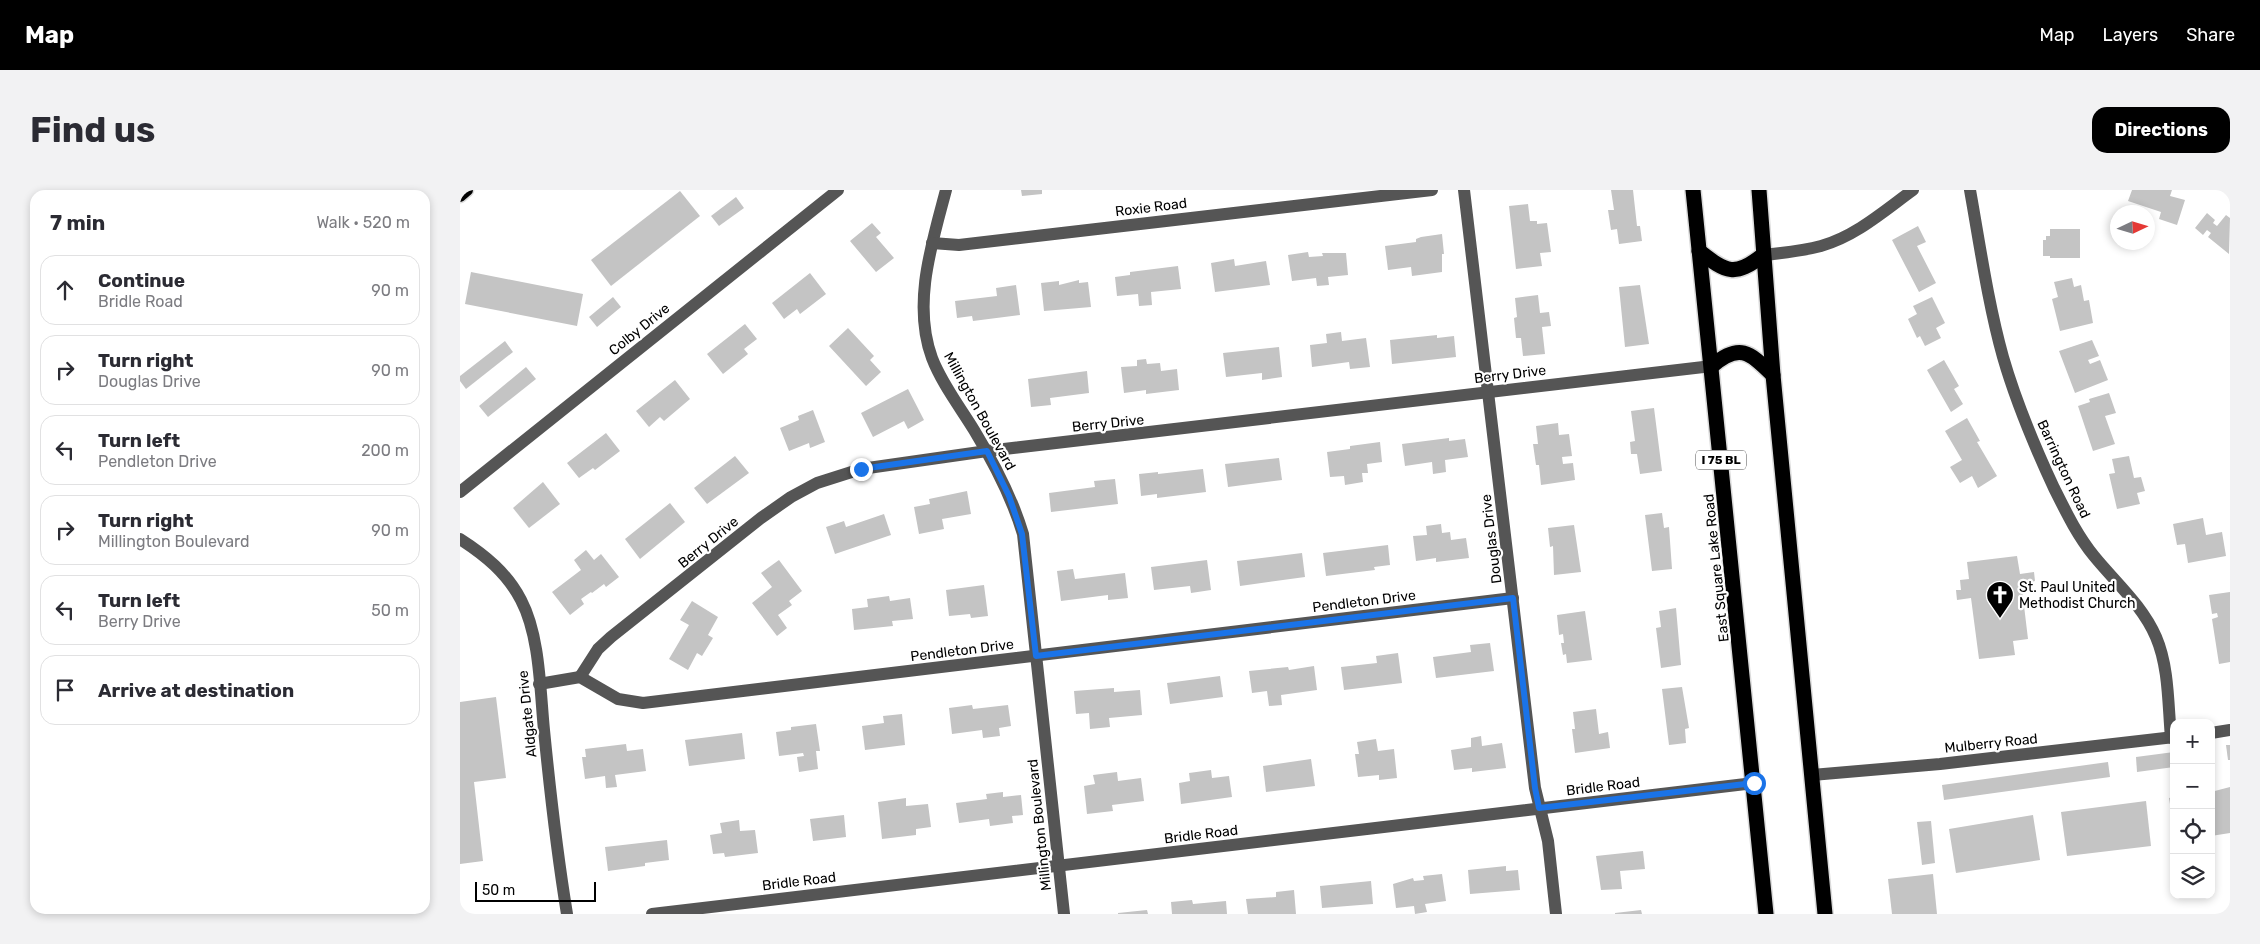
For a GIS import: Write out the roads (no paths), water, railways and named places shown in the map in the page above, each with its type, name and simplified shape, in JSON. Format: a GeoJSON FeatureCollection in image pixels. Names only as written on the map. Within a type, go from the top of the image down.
{"type":"FeatureCollection","features":[{"type":"Feature","properties":{"kind":"highway","name":"East Square Lake Road"},"geometry":{"type":"LineString","coordinates":[[1693,190],[1766,914]]}},
{"type":"Feature","properties":{"kind":"highway"},"geometry":{"type":"LineString","coordinates":[[1759,190],[1773,375],[1825,914]]}},
{"type":"Feature","properties":{"kind":"highway"},"geometry":{"type":"LineString","coordinates":[[1699,251],[1722,267],[1731,270],[1740,270],[1748,267],[1763,255]]}},
{"type":"Feature","properties":{"kind":"highway"},"geometry":{"type":"LineString","coordinates":[[1712,366],[1731,353],[1740,352],[1755,358],[1773,375]]}},
{"type":"Feature","properties":{"kind":"main road"},"geometry":{"type":"LineString","coordinates":[[460,196],[467,190]]}},
{"type":"Feature","properties":{"kind":"street","name":"Colby Drive"},"geometry":{"type":"LineString","coordinates":[[460,492],[838,190]]}},
{"type":"Feature","properties":{"kind":"street","name":"Millington Boulevard"},"geometry":{"type":"LineString","coordinates":[[946,190],[932,243],[924,296],[928,342],[932,357],[945,384],[987,451],[1009,496],[1022,534],[1064,914]]}},
{"type":"Feature","properties":{"kind":"street","name":"Roxie Road"},"geometry":{"type":"LineString","coordinates":[[932,243],[959,245],[1432,190]]}},
{"type":"Feature","properties":{"kind":"street","name":"Douglas Drive"},"geometry":{"type":"LineString","coordinates":[[1464,190],[1535,788],[1548,841],[1556,914]]}},
{"type":"Feature","properties":{"kind":"street"},"geometry":{"type":"LineString","coordinates":[[1763,255],[1810,249],[1841,238],[1860,228],[1913,190]]}},
{"type":"Feature","properties":{"kind":"street","name":"Barrington Road"},"geometry":{"type":"LineString","coordinates":[[1970,190],[1998,335],[2021,412],[2053,485],[2078,533],[2094,556],[2136,603],[2152,627],[2163,661],[2170,721]]}},
{"type":"Feature","properties":{"kind":"street","name":"Berry Drive"},"geometry":{"type":"LineString","coordinates":[[580,677],[598,649],[611,637],[761,518],[803,490],[831,477],[861,469],[987,451],[1712,366]]}},
{"type":"Feature","properties":{"kind":"street","name":"Aldgate Drive"},"geometry":{"type":"LineString","coordinates":[[460,539],[489,560],[512,585],[522,602],[535,647],[549,778],[568,914]]}},
{"type":"Feature","properties":{"kind":"street","name":"Pendleton Drive"},"geometry":{"type":"LineString","coordinates":[[580,677],[618,699],[643,703],[1513,598]]}},
{"type":"Feature","properties":{"kind":"street"},"geometry":{"type":"LineString","coordinates":[[539,684],[580,677]]}},
{"type":"Feature","properties":{"kind":"street"},"geometry":{"type":"LineString","coordinates":[[2215,732],[2230,730]]}},
{"type":"Feature","properties":{"kind":"street","name":"Mulberry Road"},"geometry":{"type":"LineString","coordinates":[[1812,775],[1968,761],[2170,738]]}},
{"type":"Feature","properties":{"kind":"street","name":"Bridle Road"},"geometry":{"type":"LineString","coordinates":[[652,914],[1754,783]]}},
{"type":"Feature","properties":{"kind":"place","name":"St. Paul United Methodist Church"},"geometry":{"type":"Point","coordinates":[2000,619]}}]}
